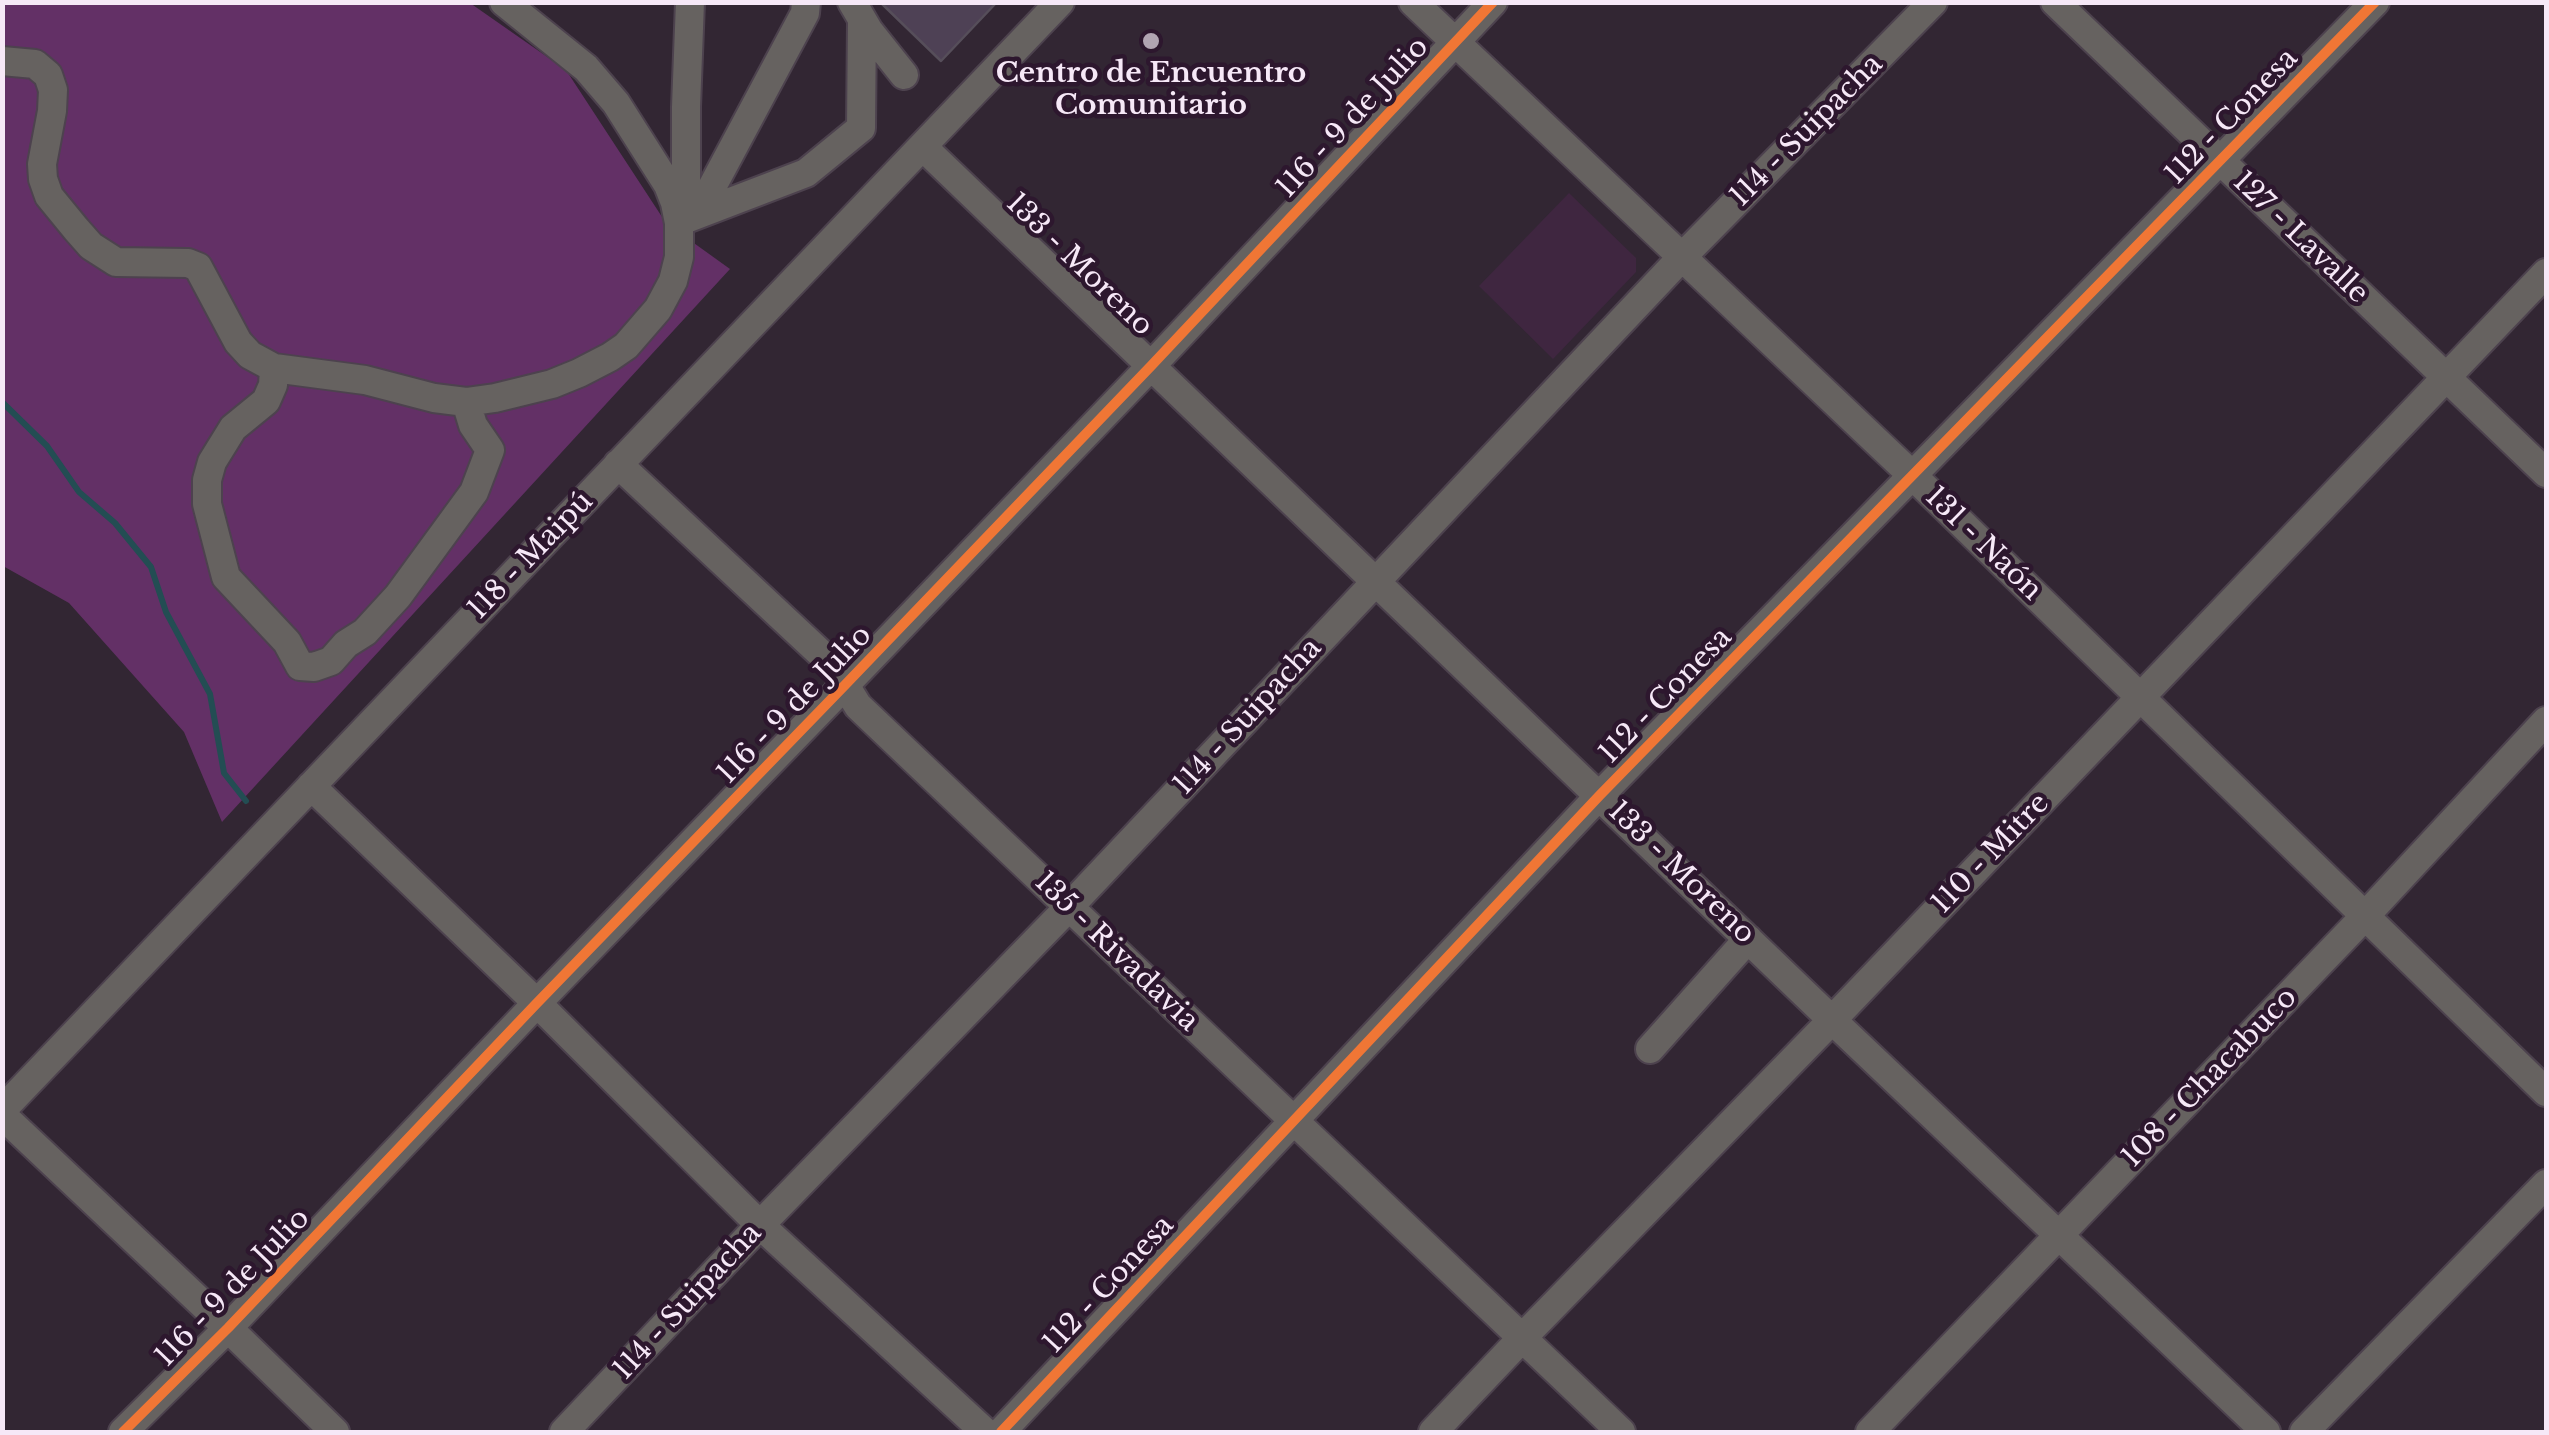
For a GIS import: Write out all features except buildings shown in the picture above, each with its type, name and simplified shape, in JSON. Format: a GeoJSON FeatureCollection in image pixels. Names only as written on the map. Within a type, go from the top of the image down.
{"type":"FeatureCollection","features":[{"type":"Feature","properties":{"kind":"street"},"geometry":{"type":"LineString","coordinates":[[504,2],[586,68],[616,104],[668,185],[682,221]]}},
{"type":"Feature","properties":{"kind":"street"},"geometry":{"type":"LineString","coordinates":[[2,62],[35,64],[48,76],[54,90],[43,179],[49,196],[91,246],[116,262],[188,263],[198,267],[238,342],[250,355],[274,368],[365,380],[466,402],[552,384],[610,358],[626,346],[658,309],[673,281],[679,257],[690,2]]}},
{"type":"Feature","properties":{"kind":"street"},"geometry":{"type":"LineString","coordinates":[[682,221],[712,189],[805,13],[806,2]]}},
{"type":"Feature","properties":{"kind":"street","name":"131 - Naón"},"geometry":{"type":"LineString","coordinates":[[1413,2],[1913,476],[2546,1092]]}},
{"type":"Feature","properties":{"kind":"street","name":"116 - 9 de Julio"},"geometry":{"type":"LineString","coordinates":[[123,1432],[228,1328],[1151,366],[1493,2]]}},
{"type":"Feature","properties":{"kind":"street","name":"114 - Suipacha"},"geometry":{"type":"LineString","coordinates":[[564,1432],[1069,907],[1682,257],[1933,2]]}},
{"type":"Feature","properties":{"kind":"street","name":"127 - Lavalle"},"geometry":{"type":"LineString","coordinates":[[2054,2],[2546,473]]}},
{"type":"Feature","properties":{"kind":"street","name":"112 - Conesa"},"geometry":{"type":"LineString","coordinates":[[1001,1432],[1600,795],[2375,2]]}},
{"type":"Feature","properties":{"kind":"street","name":"118 - Maipú"},"geometry":{"type":"LineString","coordinates":[[2,1113],[923,148],[1049,6]]}},
{"type":"Feature","properties":{"kind":"street"},"geometry":{"type":"LineString","coordinates":[[682,221],[806,172],[861,128],[857,12]]}},
{"type":"Feature","properties":{"kind":"street"},"geometry":{"type":"LineString","coordinates":[[857,12],[904,76]]}},
{"type":"Feature","properties":{"kind":"street","name":"133 - Moreno"},"geometry":{"type":"LineString","coordinates":[[923,148],[2266,1432]]}},
{"type":"Feature","properties":{"kind":"street","name":"110 - Mitre"},"geometry":{"type":"LineString","coordinates":[[1433,1432],[2546,273]]}},
{"type":"Feature","properties":{"kind":"street"},"geometry":{"type":"LineString","coordinates":[[274,368],[273,385],[266,400],[233,428],[212,462],[207,504],[226,577],[287,642],[300,666],[314,667],[331,661],[346,644],[365,632],[398,596],[474,492],[490,450],[473,425],[466,402]]}},
{"type":"Feature","properties":{"kind":"street","name":"135 - Rivadavia"},"geometry":{"type":"LineString","coordinates":[[618,464],[832,664],[858,706],[1621,1432]]}},
{"type":"Feature","properties":{"kind":"street","name":"108 - Chacabuco"},"geometry":{"type":"LineString","coordinates":[[1870,1432],[2366,916],[2546,721]]}},
{"type":"Feature","properties":{"kind":"street"},"geometry":{"type":"LineString","coordinates":[[311,786],[760,1225],[985,1432]]}},
{"type":"Feature","properties":{"kind":"street"},"geometry":{"type":"LineString","coordinates":[[1650,1048],[1748,939]]}},
{"type":"Feature","properties":{"kind":"street"},"geometry":{"type":"LineString","coordinates":[[2,1113],[335,1432]]}},
{"type":"Feature","properties":{"kind":"street"},"geometry":{"type":"LineString","coordinates":[[2304,1432],[2546,1184]]}},
{"type":"Feature","properties":{"kind":"shaded area"},"geometry":{"type":"Polygon","coordinates":[[[3,3],[470,3],[566,70],[666,223],[730,269],[222,822],[184,732],[69,603],[3,566],[3,3]]]}},
{"type":"Feature","properties":{"kind":"shaded area"},"geometry":{"type":"Polygon","coordinates":[[[1569,193],[1636,258],[1636,272],[1553,359],[1479,286],[1569,193]]]}},
{"type":"Feature","properties":{"kind":"waterway"},"geometry":{"type":"LineString","coordinates":[[2,402],[47,446],[79,492],[115,523],[151,567],[166,612],[210,694],[224,773],[246,801]]}},
{"type":"Feature","properties":{"kind":"cycle path"},"geometry":{"type":"LineString","coordinates":[[123,1432],[228,1328],[1151,366],[1493,2]]}},
{"type":"Feature","properties":{"kind":"cycle path"},"geometry":{"type":"LineString","coordinates":[[1001,1432],[1600,795],[2375,2]]}},
{"type":"Feature","properties":{"kind":"place","name":"Centro de Encuentro Comunitario"},"geometry":{"type":"Point","coordinates":[1151,41]}}]}
